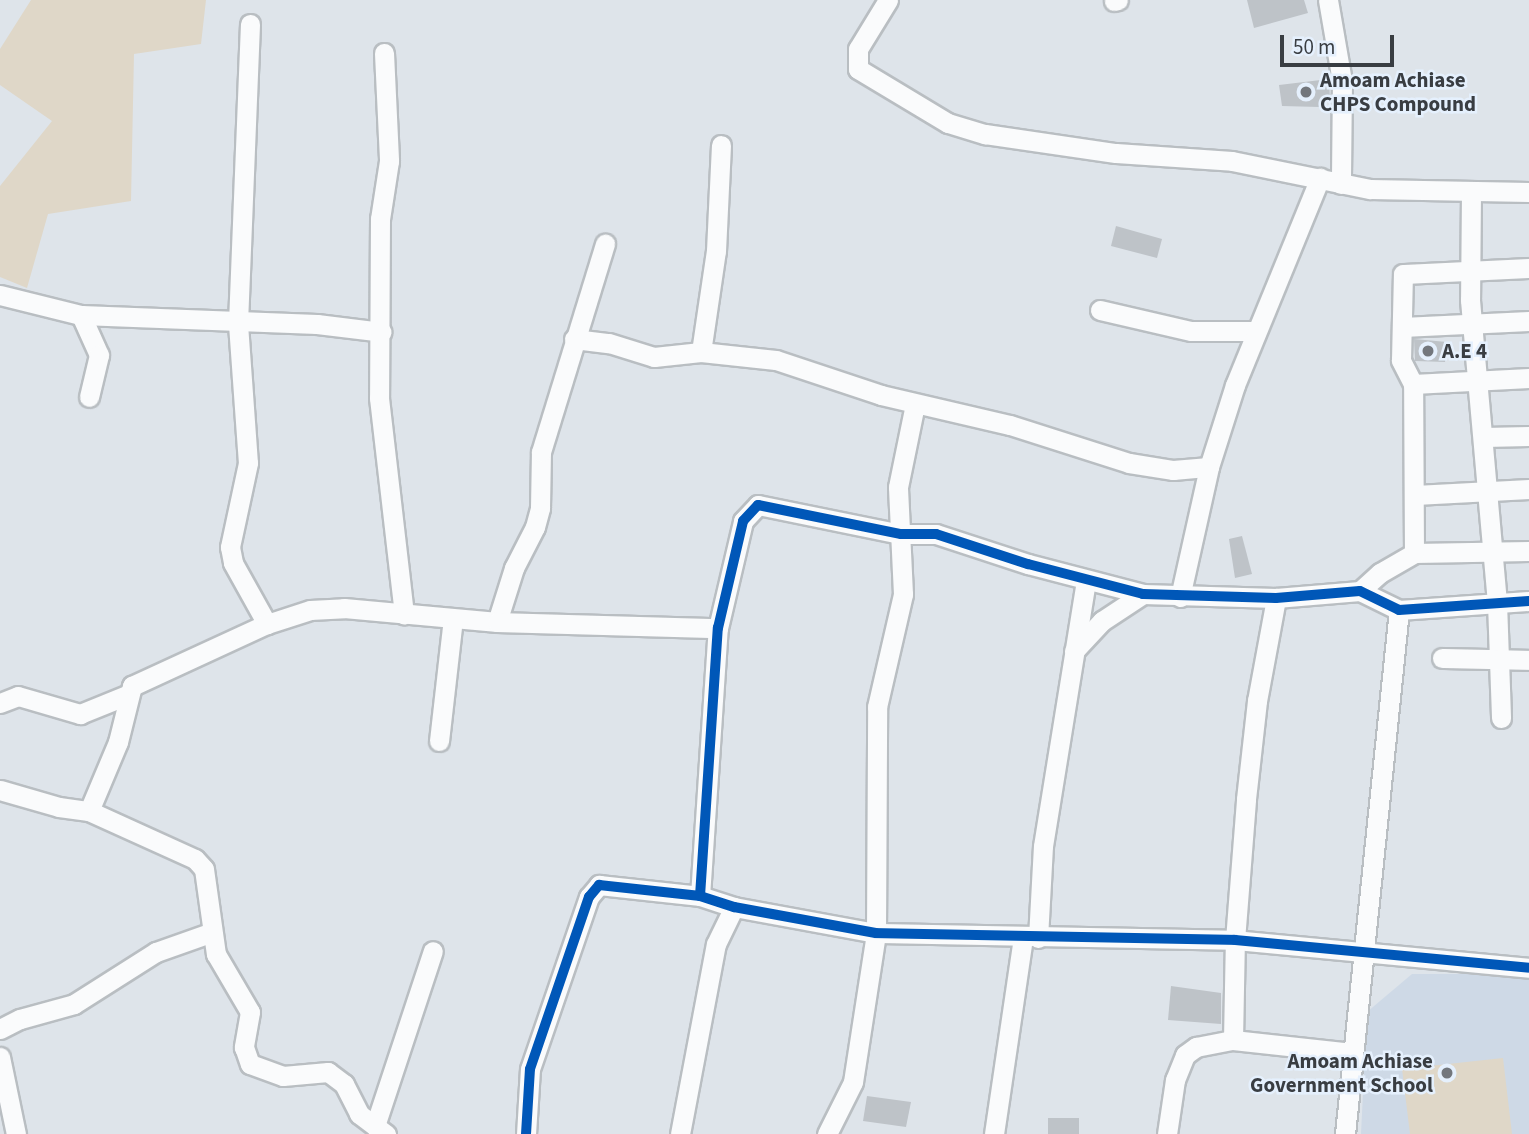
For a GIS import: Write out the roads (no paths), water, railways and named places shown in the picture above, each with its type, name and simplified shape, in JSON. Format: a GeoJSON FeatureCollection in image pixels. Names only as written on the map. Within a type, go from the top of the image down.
{"type":"FeatureCollection","features":[{"type":"Feature","properties":{"kind":"street"},"geometry":{"type":"LineString","coordinates":[[888,0],[858,49],[858,69],[947,122],[1012,141],[1207,157],[1341,184],[1471,192],[1529,192]]}},
{"type":"Feature","properties":{"kind":"street"},"geometry":{"type":"LineString","coordinates":[[1328,0],[1342,81],[1341,184]]}},
{"type":"Feature","properties":{"kind":"street"},"geometry":{"type":"LineString","coordinates":[[250,24],[238,324],[248,463],[230,547],[233,563],[267,624]]}},
{"type":"Feature","properties":{"kind":"street"},"geometry":{"type":"LineString","coordinates":[[384,53],[389,162],[380,219],[382,332],[379,398],[404,615]]}},
{"type":"Feature","properties":{"kind":"street"},"geometry":{"type":"LineString","coordinates":[[701,352],[716,251],[721,145]]}},
{"type":"Feature","properties":{"kind":"street"},"geometry":{"type":"LineString","coordinates":[[1180,597],[1209,467],[1255,331],[1275,295],[1320,178]]}},
{"type":"Feature","properties":{"kind":"street"},"geometry":{"type":"LineString","coordinates":[[1471,192],[1469,270],[1497,603],[1501,718]]}},
{"type":"Feature","properties":{"kind":"street"},"geometry":{"type":"LineString","coordinates":[[497,622],[540,508],[541,452],[605,244]]}},
{"type":"Feature","properties":{"kind":"street"},"geometry":{"type":"LineString","coordinates":[[1415,553],[1413,384],[1401,360],[1402,277],[1406,272],[1529,268]]}},
{"type":"Feature","properties":{"kind":"street"},"geometry":{"type":"LineString","coordinates":[[0,295],[81,315],[238,324],[317,324],[382,332]]}},
{"type":"Feature","properties":{"kind":"street"},"geometry":{"type":"LineString","coordinates":[[1100,310],[1191,331],[1255,331]]}},
{"type":"Feature","properties":{"kind":"street"},"geometry":{"type":"LineString","coordinates":[[81,315],[99,355],[89,397]]}},
{"type":"Feature","properties":{"kind":"street"},"geometry":{"type":"LineString","coordinates":[[1402,327],[1529,321]]}},
{"type":"Feature","properties":{"kind":"street"},"geometry":{"type":"LineString","coordinates":[[574,340],[609,343],[654,357],[701,352],[776,360],[915,404],[1010,425],[1129,463],[1173,470],[1209,467]]}},
{"type":"Feature","properties":{"kind":"street"},"geometry":{"type":"LineString","coordinates":[[1413,384],[1529,378]]}},
{"type":"Feature","properties":{"kind":"street"},"geometry":{"type":"LineString","coordinates":[[827,1134],[853,1082],[876,933],[877,707],[903,594],[898,487],[915,404]]}},
{"type":"Feature","properties":{"kind":"street"},"geometry":{"type":"LineString","coordinates":[[1484,437],[1529,436]]}},
{"type":"Feature","properties":{"kind":"street"},"geometry":{"type":"LineString","coordinates":[[1415,495],[1529,489]]}},
{"type":"Feature","properties":{"kind":"street"},"geometry":{"type":"LineString","coordinates":[[700,896],[718,628],[743,521],[752,508],[768,505],[901,534],[936,534],[1086,580],[1143,594],[1276,598],[1360,591],[1399,610],[1529,601]]}},
{"type":"Feature","properties":{"kind":"street"},"geometry":{"type":"LineString","coordinates":[[1360,591],[1380,573],[1415,553],[1529,551]]}},
{"type":"Feature","properties":{"kind":"street"},"geometry":{"type":"LineString","coordinates":[[994,1134],[1030,937],[1086,580]]}},
{"type":"Feature","properties":{"kind":"street"},"geometry":{"type":"LineString","coordinates":[[1073,653],[1102,621],[1143,594]]}},
{"type":"Feature","properties":{"kind":"street"},"geometry":{"type":"LineString","coordinates":[[1233,1040],[1235,940],[1257,701],[1276,598]]}},
{"type":"Feature","properties":{"kind":"street"},"geometry":{"type":"LineString","coordinates":[[89,811],[118,742],[127,695],[139,680],[267,624],[310,610],[344,608],[497,622],[718,628]]}},
{"type":"Feature","properties":{"kind":"street"},"geometry":{"type":"LineString","coordinates":[[1345,1134],[1399,610]]}},
{"type":"Feature","properties":{"kind":"street"},"geometry":{"type":"LineString","coordinates":[[439,741],[453,620]]}},
{"type":"Feature","properties":{"kind":"street"},"geometry":{"type":"LineString","coordinates":[[1442,658],[1529,660]]}},
{"type":"Feature","properties":{"kind":"street"},"geometry":{"type":"LineString","coordinates":[[0,703],[18,696],[80,714],[127,695]]}},
{"type":"Feature","properties":{"kind":"street"},"geometry":{"type":"LineString","coordinates":[[0,790],[59,807],[89,811],[195,859],[209,884],[210,933],[216,954],[248,1004],[244,1046],[250,1064],[283,1076],[328,1072],[344,1084],[359,1114],[381,1130],[433,951]]}},
{"type":"Feature","properties":{"kind":"street"},"geometry":{"type":"LineString","coordinates":[[526,1134],[530,1069],[593,888],[608,884],[700,896],[734,907],[876,933],[1235,940],[1529,968]]}},
{"type":"Feature","properties":{"kind":"street"},"geometry":{"type":"LineString","coordinates":[[680,1134],[716,944],[734,907]]}},
{"type":"Feature","properties":{"kind":"street"},"geometry":{"type":"LineString","coordinates":[[0,1029],[20,1018],[74,1004],[156,952],[210,933]]}},
{"type":"Feature","properties":{"kind":"street"},"geometry":{"type":"LineString","coordinates":[[1167,1134],[1175,1080],[1185,1055],[1211,1043],[1233,1040],[1352,1053]]}},
{"type":"Feature","properties":{"kind":"street"},"geometry":{"type":"LineString","coordinates":[[0,1057],[16,1134]]}},
{"type":"Feature","properties":{"kind":"place","name":"Amoam Achiase CHPS Compound"},"geometry":{"type":"Point","coordinates":[1306,92]}},
{"type":"Feature","properties":{"kind":"place","name":"A.E 4"},"geometry":{"type":"Point","coordinates":[1428,351]}},
{"type":"Feature","properties":{"kind":"place","name":"Amoam Achiase Government School"},"geometry":{"type":"Point","coordinates":[1447,1073]}}]}
